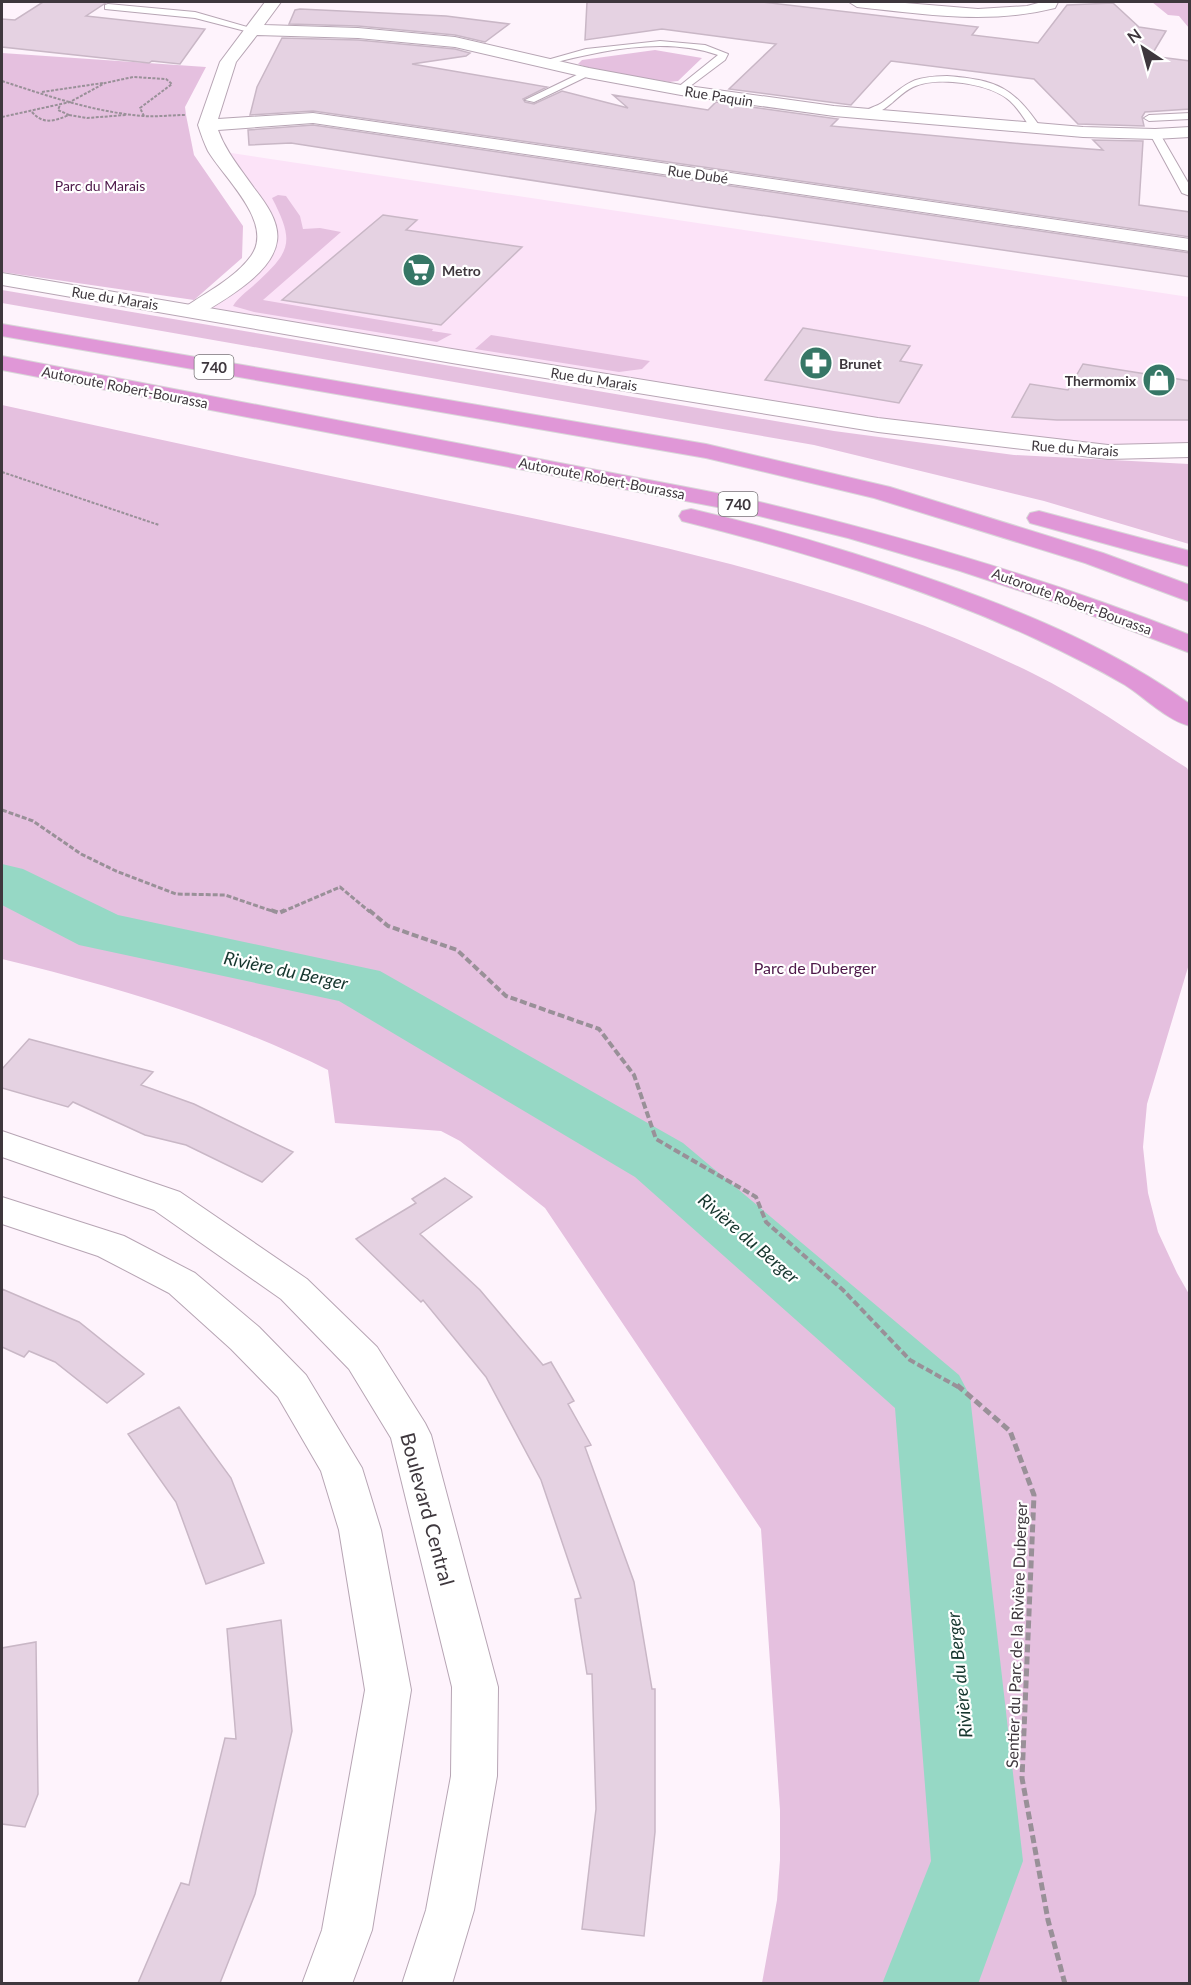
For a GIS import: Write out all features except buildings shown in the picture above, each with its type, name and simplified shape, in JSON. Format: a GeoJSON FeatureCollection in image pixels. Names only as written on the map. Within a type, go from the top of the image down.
{"type":"FeatureCollection","features":[{"type":"Feature","properties":{"kind":"highway","name":"740"},"geometry":{"type":"LineString","coordinates":[[2,330],[706,452],[915,502],[1094,558],[1190,594]]}},
{"type":"Feature","properties":{"kind":"highway","name":"Autoroute Robert-Bourassa"},"geometry":{"type":"LineString","coordinates":[[2,363],[743,505],[851,530],[1020,582],[1190,645]]}},
{"type":"Feature","properties":{"kind":"highway"},"geometry":{"type":"LineString","coordinates":[[272,415],[446,462],[709,520],[889,572],[986,608],[1108,663],[1156,691],[1190,718]]}},
{"type":"Feature","properties":{"kind":"highway"},"geometry":{"type":"LineString","coordinates":[[706,452],[805,459],[1190,559]]}},
{"type":"Feature","properties":{"kind":"street"},"geometry":{"type":"LineString","coordinates":[[192,311],[251,268],[263,255],[268,242],[266,226],[253,200],[218,151],[208,120],[228,62],[273,2]]}},
{"type":"Feature","properties":{"kind":"street"},"geometry":{"type":"LineString","coordinates":[[857,2],[964,13],[1035,10],[1049,5],[1050,2]]}},
{"type":"Feature","properties":{"kind":"street","name":"Rue Paquin"},"geometry":{"type":"LineString","coordinates":[[253,30],[406,36],[456,42],[681,90],[822,110],[1103,133],[1187,122]]}},
{"type":"Feature","properties":{"kind":"street","name":"Rue Dubé"},"geometry":{"type":"LineString","coordinates":[[208,120],[314,118],[1190,245]]}},
{"type":"Feature","properties":{"kind":"street","name":"Rue du Marais"},"geometry":{"type":"LineString","coordinates":[[2,279],[452,356],[958,436],[1108,452],[1190,450]]}},
{"type":"Feature","properties":{"kind":"street","name":"Boulevard Central"},"geometry":{"type":"LineString","coordinates":[[2,1144],[167,1201],[294,1289],[363,1358],[411,1435],[475,1687],[474,1776],[450,1910],[428,1983]]}},
{"type":"Feature","properties":{"kind":"street"},"geometry":{"type":"LineString","coordinates":[[2,1210],[111,1246],[182,1283],[245,1338],[292,1386],[341,1468],[360,1530],[388,1690],[347,1930],[327,1983]]}},
{"type":"Feature","properties":{"kind":"lane"},"geometry":{"type":"LineString","coordinates":[[108,7],[198,11],[253,30]]}},
{"type":"Feature","properties":{"kind":"lane"},"geometry":{"type":"LineString","coordinates":[[180,24],[198,11]]}},
{"type":"Feature","properties":{"kind":"lane"},"geometry":{"type":"LineString","coordinates":[[545,62],[652,44],[704,47],[723,54],[722,58],[681,90]]}},
{"type":"Feature","properties":{"kind":"lane"},"geometry":{"type":"LineString","coordinates":[[530,100],[590,72]]}},
{"type":"Feature","properties":{"kind":"lane"},"geometry":{"type":"LineString","coordinates":[[867,113],[884,106],[910,85],[922,80],[939,79],[969,82],[998,90],[1012,97],[1036,128]]}},
{"type":"Feature","properties":{"kind":"lane"},"geometry":{"type":"LineString","coordinates":[[1152,126],[1188,194]]}},
{"type":"Feature","properties":{"kind":"path"},"geometry":{"type":"LineString","coordinates":[[42,92],[133,77],[166,79],[172,84],[140,108],[144,116]]}},
{"type":"Feature","properties":{"kind":"path"},"geometry":{"type":"LineString","coordinates":[[2,81],[70,102],[130,115]]}},
{"type":"Feature","properties":{"kind":"path"},"geometry":{"type":"LineString","coordinates":[[2,117],[70,102],[105,83]]}},
{"type":"Feature","properties":{"kind":"path"},"geometry":{"type":"LineString","coordinates":[[60,105],[58,110],[69,115],[87,118],[130,115],[208,120]]}},
{"type":"Feature","properties":{"kind":"path"},"geometry":{"type":"LineString","coordinates":[[32,112],[42,121],[52,122],[69,115]]}},
{"type":"Feature","properties":{"kind":"path"},"geometry":{"type":"LineString","coordinates":[[2,472],[159,525]]}},
{"type":"Feature","properties":{"kind":"path","name":"Sentier du Parc de la Rivière Duberger"},"geometry":{"type":"LineString","coordinates":[[2,810],[33,821],[90,858],[176,894],[225,895],[279,913],[340,887],[388,926],[457,950],[506,996],[599,1029],[634,1075],[656,1139],[756,1197],[766,1222],[843,1290],[910,1360],[953,1383],[1010,1431],[1034,1495],[1022,1778],[1048,1920],[1065,1983]]}},
{"type":"Feature","properties":{"kind":"shaded area"},"geometry":{"type":"Polygon","coordinates":[[[218,151],[1189,297],[1189,450],[1045,446],[192,311],[218,294],[268,242],[218,151]]]}},
{"type":"Feature","properties":{"kind":"green space"},"geometry":{"type":"Polygon","coordinates":[[[1152,2],[1189,2],[1189,28],[1179,16],[1168,15],[1152,2]]]}},
{"type":"Feature","properties":{"kind":"green space"},"geometry":{"type":"Polygon","coordinates":[[[655,50],[702,58],[678,81],[669,82],[595,70],[578,64],[582,60],[655,50]]]}},
{"type":"Feature","properties":{"kind":"green space","name":"Parc du Marais"},"geometry":{"type":"Polygon","coordinates":[[[2,53],[206,67],[185,107],[186,115],[194,155],[243,226],[242,258],[194,300],[2,272],[2,53]]]}},
{"type":"Feature","properties":{"kind":"green space"},"geometry":{"type":"Polygon","coordinates":[[[278,195],[286,196],[300,216],[303,229],[320,228],[341,232],[263,300],[452,334],[437,342],[254,312],[233,306],[282,255],[286,237],[280,214],[272,198],[278,195]]]}},
{"type":"Feature","properties":{"kind":"green space"},"geometry":{"type":"Polygon","coordinates":[[[2,290],[834,431],[1014,455],[1189,464],[1189,544],[1044,501],[814,445],[2,303],[2,290]]]}},
{"type":"Feature","properties":{"kind":"green space"},"geometry":{"type":"Polygon","coordinates":[[[491,335],[650,361],[642,369],[619,372],[475,349],[491,335]]]}},
{"type":"Feature","properties":{"kind":"green space","name":"Parc de Duberger"},"geometry":{"type":"Polygon","coordinates":[[[2,405],[599,533],[747,569],[820,590],[963,641],[1032,673],[1092,706],[1187,768],[1190,774],[1189,964],[1147,1104],[1143,1147],[1148,1193],[1158,1232],[1189,1294],[1189,1983],[762,1983],[777,1900],[780,1810],[761,1529],[545,1208],[460,1141],[441,1131],[335,1123],[328,1070],[289,1052],[168,1006],[2,959],[2,405]]]}},
{"type":"Feature","properties":{"kind":"waterway","name":"Rivière du Berger"},"geometry":{"type":"LineString","coordinates":[[2,882],[101,931],[358,985],[659,1160],[932,1396],[977,1861],[930,1984]]}},
{"type":"Feature","properties":{"kind":"place","name":"Metro"},"geometry":{"type":"Point","coordinates":[419,270]}},
{"type":"Feature","properties":{"kind":"place","name":"Brunet"},"geometry":{"type":"Point","coordinates":[816,363]}},
{"type":"Feature","properties":{"kind":"place","name":"Thermomix"},"geometry":{"type":"Point","coordinates":[1159,380]}}]}
